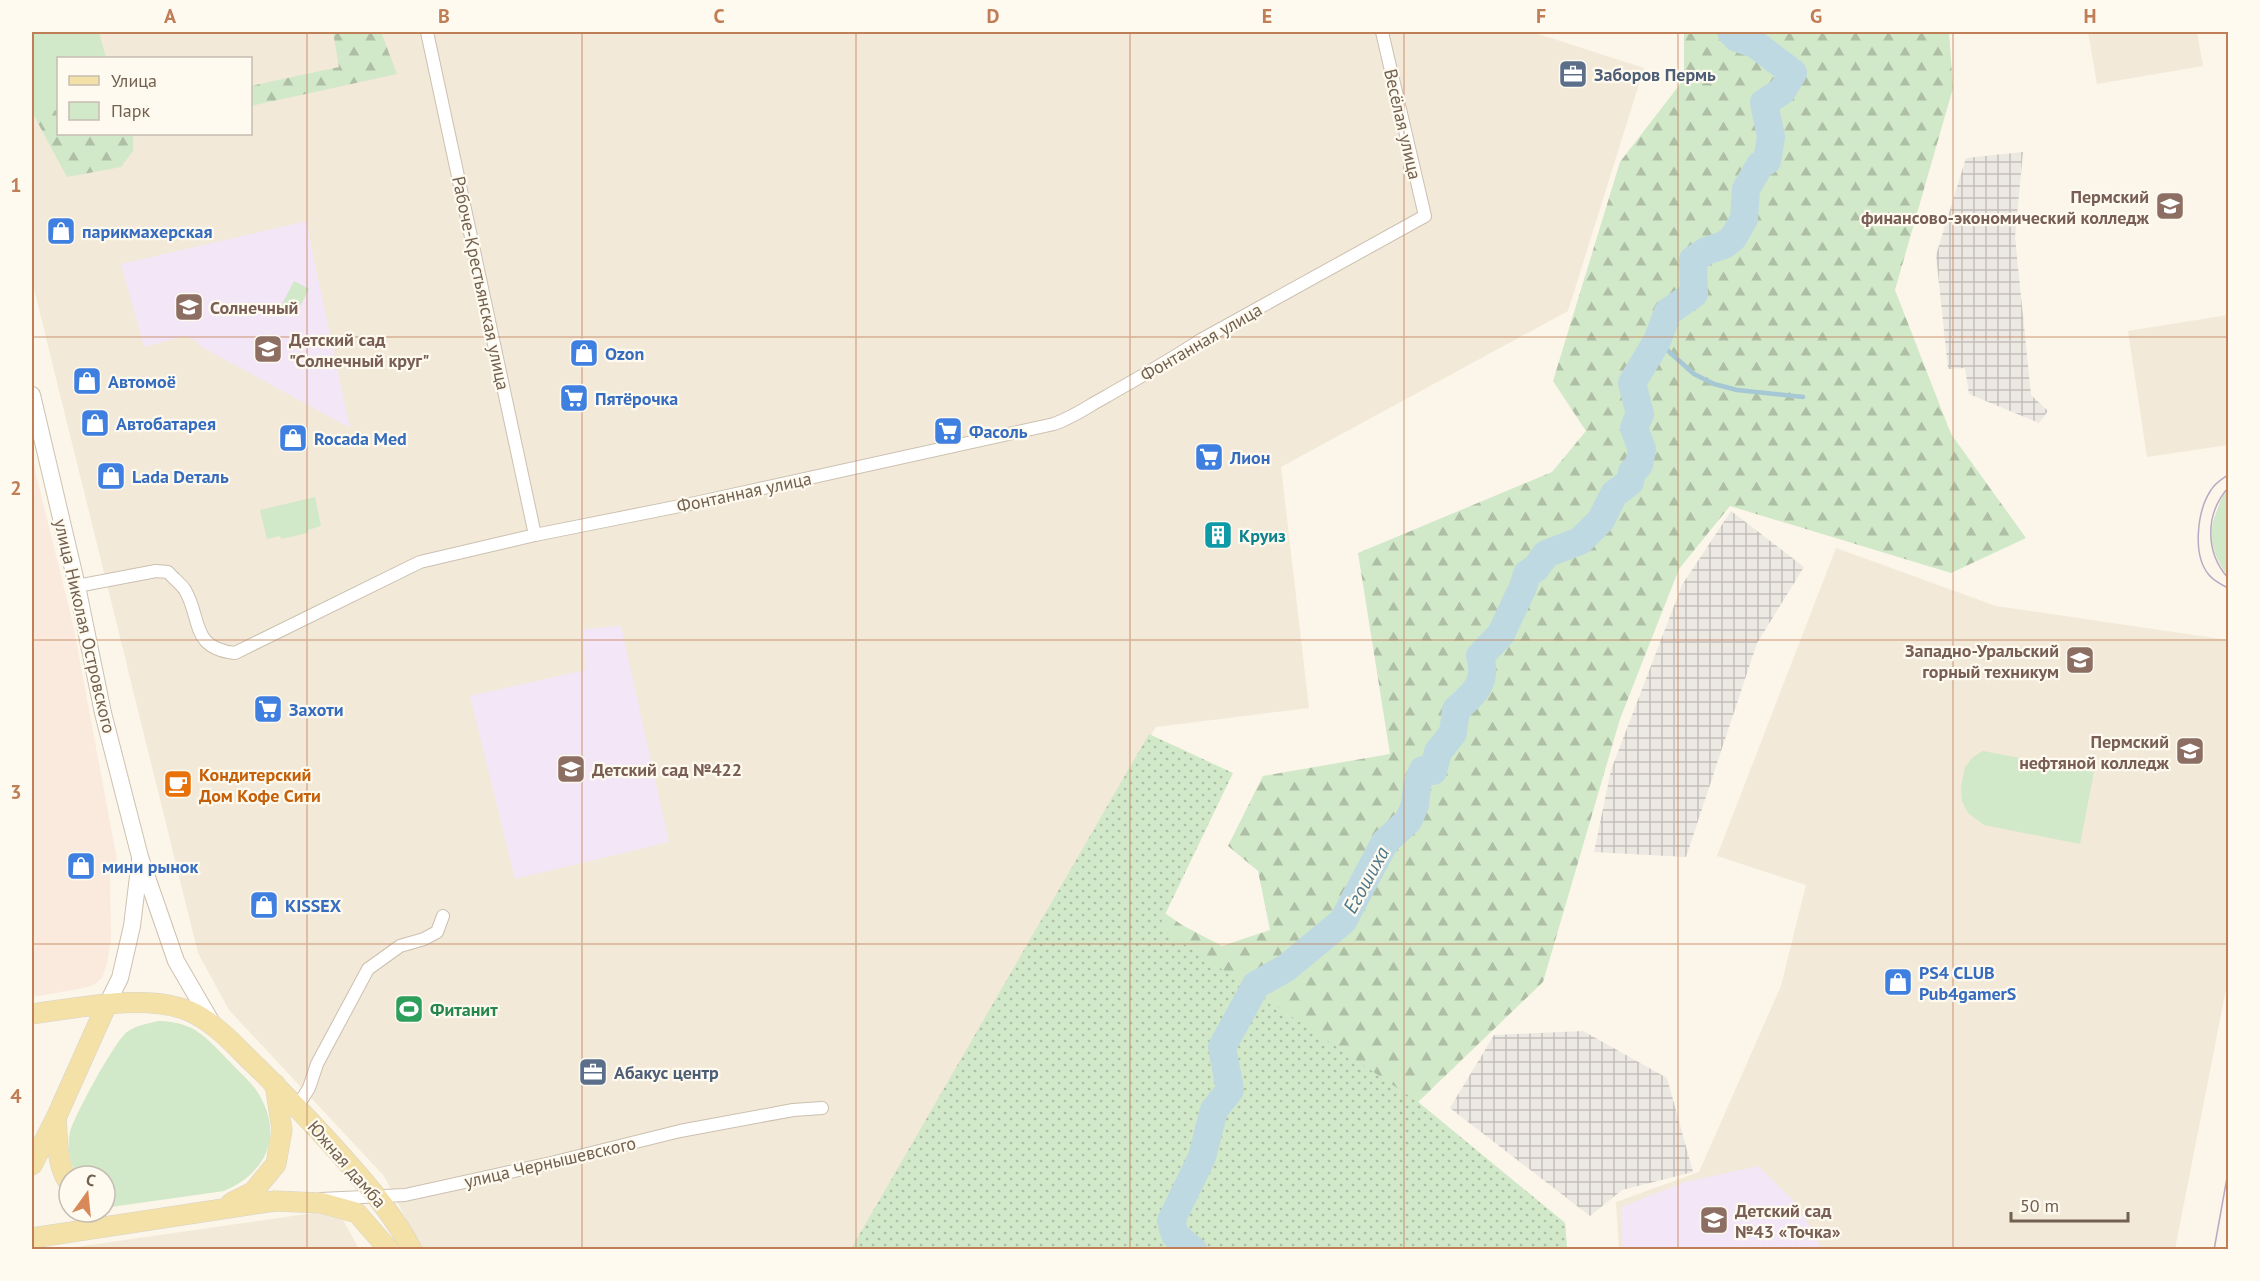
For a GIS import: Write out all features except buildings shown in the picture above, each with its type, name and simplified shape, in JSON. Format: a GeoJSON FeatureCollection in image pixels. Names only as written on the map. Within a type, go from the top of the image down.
{"type":"FeatureCollection","features":[{"type":"Feature","properties":{"kind":"main road","name":"улица Николая Островского"},"geometry":{"type":"LineString","coordinates":[[32,395],[77,586],[103,714],[140,857],[176,961],[212,1023]]}},
{"type":"Feature","properties":{"kind":"main road","name":"улица Николая Островского"},"geometry":{"type":"LineString","coordinates":[[107,1004],[120,978],[132,926],[140,857]]}},
{"type":"Feature","properties":{"kind":"main road","name":"Южная дамба"},"geometry":{"type":"LineString","coordinates":[[32,1014],[107,1004],[163,1004],[189,1011],[212,1023],[297,1107],[376,1195],[404,1234],[412,1250]]}},
{"type":"Feature","properties":{"kind":"main road"},"geometry":{"type":"LineString","coordinates":[[32,1166],[56,1119],[107,1004]]}},
{"type":"Feature","properties":{"kind":"main road"},"geometry":{"type":"LineString","coordinates":[[217,1210],[253,1192],[276,1164],[282,1130],[275,1084]]}},
{"type":"Feature","properties":{"kind":"main road"},"geometry":{"type":"LineString","coordinates":[[56,1119],[61,1164]]}},
{"type":"Feature","properties":{"kind":"main road","name":"улица Чернышевского"},"geometry":{"type":"LineString","coordinates":[[32,1238],[275,1201],[321,1203],[357,1213],[387,1247]]}},
{"type":"Feature","properties":{"kind":"main road"},"geometry":{"type":"LineString","coordinates":[[117,1217],[137,1222]]}},
{"type":"Feature","properties":{"kind":"street","name":"Рабоче-Крестьянская улица"},"geometry":{"type":"LineString","coordinates":[[427,32],[493,329],[510,422],[535,535]]}},
{"type":"Feature","properties":{"kind":"street","name":"Весёлая улица"},"geometry":{"type":"LineString","coordinates":[[1382,32],[1425,216]]}},
{"type":"Feature","properties":{"kind":"street","name":"Фонтанная улица"},"geometry":{"type":"LineString","coordinates":[[77,586],[156,571],[168,572],[185,590],[206,643],[235,653],[420,562],[535,535],[700,502],[1061,422],[1077,416],[1093,404],[1173,359],[1199,341],[1425,216]]}},
{"type":"Feature","properties":{"kind":"street"},"geometry":{"type":"LineString","coordinates":[[297,1107],[309,1088],[317,1064],[368,969],[400,946],[424,939],[437,932],[443,916]]}},
{"type":"Feature","properties":{"kind":"street","name":"улица Чернышевского"},"geometry":{"type":"LineString","coordinates":[[275,1201],[405,1195],[551,1163],[680,1131],[793,1110],[822,1108]]}},
{"type":"Feature","properties":{"kind":"shaded area"},"geometry":{"type":"Polygon","coordinates":[[[32,32],[1532,32],[1644,68],[1568,311],[1281,467],[1309,708],[1156,727],[854,1249],[422,1250],[384,1176],[229,1010],[198,953],[32,281],[32,32]]]}},
{"type":"Feature","properties":{"kind":"shaded area"},"geometry":{"type":"Polygon","coordinates":[[[2088,32],[2197,32],[2203,66],[2097,84],[2088,32]]]}},
{"type":"Feature","properties":{"kind":"shaded area"},"geometry":{"type":"Polygon","coordinates":[[[2023,152],[2015,237],[2031,395],[2048,411],[2039,423],[1969,394],[1965,368],[1948,369],[1936,255],[1966,158],[2023,152]]]}},
{"type":"Feature","properties":{"kind":"shaded area"},"geometry":{"type":"Polygon","coordinates":[[[307,221],[350,428],[200,346],[196,340],[185,336],[144,347],[121,264],[307,221]]]}},
{"type":"Feature","properties":{"kind":"shaded area"},"geometry":{"type":"Polygon","coordinates":[[[2228,315],[2228,445],[2147,457],[2128,331],[2228,315]]]}},
{"type":"Feature","properties":{"kind":"shaded area"},"geometry":{"type":"Polygon","coordinates":[[[32,458],[73,624],[117,860],[110,872],[111,938],[107,964],[102,978],[94,985],[32,997],[32,458]]]}},
{"type":"Feature","properties":{"kind":"shaded area"},"geometry":{"type":"Polygon","coordinates":[[[1731,511],[1804,567],[1757,643],[1686,857],[1594,852],[1611,770],[1682,585],[1731,511]]]}},
{"type":"Feature","properties":{"kind":"shaded area"},"geometry":{"type":"Polygon","coordinates":[[[1836,548],[1996,606],[2228,640],[2228,979],[2175,1249],[1619,1249],[1616,1202],[1699,1172],[1781,986],[1806,885],[1717,856],[1836,548]]]}},
{"type":"Feature","properties":{"kind":"shaded area","name":"Детский сад №422"},"geometry":{"type":"Polygon","coordinates":[[[621,626],[669,842],[515,879],[470,696],[585,670],[583,629],[621,626]]]}},
{"type":"Feature","properties":{"kind":"shaded area"},"geometry":{"type":"Polygon","coordinates":[[[1583,1031],[1667,1078],[1693,1172],[1622,1190],[1590,1216],[1450,1108],[1494,1035],[1583,1031]]]}},
{"type":"Feature","properties":{"kind":"shaded area","name":"Детский сад №43 «Точка»"},"geometry":{"type":"Polygon","coordinates":[[[1758,1166],[1799,1206],[1822,1249],[1622,1249],[1621,1207],[1685,1182],[1758,1166]]]}},
{"type":"Feature","properties":{"kind":"shaded area"},"geometry":{"type":"Polygon","coordinates":[[[327,1211],[340,1214],[359,1249],[55,1250],[327,1211]]]}},
{"type":"Feature","properties":{"kind":"green space"},"geometry":{"type":"Polygon","coordinates":[[[32,32],[99,32],[106,57],[57,57],[57,113],[34,107],[32,104],[32,32]]]}},
{"type":"Feature","properties":{"kind":"green space"},"geometry":{"type":"Polygon","coordinates":[[[333,32],[381,32],[397,74],[252,106],[252,86],[339,67],[333,32]]]}},
{"type":"Feature","properties":{"kind":"green space"},"geometry":{"type":"Polygon","coordinates":[[[1684,32],[1949,32],[1953,88],[1895,290],[1951,434],[2026,538],[1951,573],[1730,506],[1679,569],[1620,719],[1543,982],[1418,1102],[1565,1223],[1567,1249],[856,1250],[1086,858],[1182,925],[1222,946],[1270,930],[1258,871],[1228,846],[1263,776],[1390,754],[1358,553],[1552,472],[1586,431],[1553,381],[1620,162],[1684,79],[1684,32]]]}},
{"type":"Feature","properties":{"kind":"green space"},"geometry":{"type":"Polygon","coordinates":[[[32,105],[57,111],[57,135],[133,135],[133,151],[121,167],[67,177],[32,112],[32,105]]]}},
{"type":"Feature","properties":{"kind":"green space"},"geometry":{"type":"Polygon","coordinates":[[[294,281],[309,289],[295,316],[280,308],[294,281]]]}},
{"type":"Feature","properties":{"kind":"green space"},"geometry":{"type":"Polygon","coordinates":[[[2228,490],[2228,577],[2215,553],[2212,529],[2222,497],[2228,490]]]}},
{"type":"Feature","properties":{"kind":"green space"},"geometry":{"type":"Polygon","coordinates":[[[315,497],[321,526],[308,530],[308,533],[281,539],[280,536],[267,539],[260,510],[315,497]]]}},
{"type":"Feature","properties":{"kind":"green space"},"geometry":{"type":"Polygon","coordinates":[[[1149,734],[1233,773],[1159,927],[1418,1102],[1565,1223],[1567,1249],[851,1249],[1149,734]]]}},
{"type":"Feature","properties":{"kind":"green space"},"geometry":{"type":"Polygon","coordinates":[[[1983,751],[2094,772],[2080,844],[1984,825],[1968,813],[1962,801],[1961,787],[1965,767],[1973,757],[1983,751]]]}},
{"type":"Feature","properties":{"kind":"green space"},"geometry":{"type":"Polygon","coordinates":[[[158,1021],[182,1024],[191,1028],[214,1046],[258,1093],[267,1113],[270,1141],[259,1165],[238,1184],[224,1191],[117,1206],[117,1164],[72,1164],[69,1143],[70,1132],[79,1111],[121,1038],[127,1032],[158,1021]]]}},
{"type":"Feature","properties":{"kind":"waterway","name":"Егошиха"},"geometry":{"type":"LineString","coordinates":[[1193,1250],[1175,1235],[1171,1221],[1202,1157],[1214,1110],[1230,1090],[1222,1047],[1256,985],[1286,968],[1343,921],[1385,842],[1408,821],[1415,805],[1417,785],[1423,770],[1433,771],[1438,752],[1453,733],[1456,710],[1478,687],[1482,673],[1480,656],[1501,634],[1527,574],[1536,568],[1546,554],[1580,541],[1601,520],[1614,494],[1630,482],[1632,472],[1639,465],[1642,449],[1634,428],[1640,414],[1632,383],[1657,341],[1668,312],[1694,294],[1693,260],[1733,238],[1744,219],[1746,189],[1760,165],[1767,161],[1771,137],[1764,103],[1782,91],[1793,73],[1755,44],[1737,38],[1731,32]]}},
{"type":"Feature","properties":{"kind":"waterway"},"geometry":{"type":"LineString","coordinates":[[1657,341],[1694,374],[1714,384],[1737,390],[1803,397]]}},
{"type":"Feature","properties":{"kind":"tram line"},"geometry":{"type":"LineString","coordinates":[[2228,475],[2214,485],[2206,499],[2198,533],[2198,545],[2204,566],[2213,579],[2228,588]]}},
{"type":"Feature","properties":{"kind":"tram line"},"geometry":{"type":"LineString","coordinates":[[2228,488],[2215,509],[2211,533],[2215,557],[2228,578]]}},
{"type":"Feature","properties":{"kind":"tram line"},"geometry":{"type":"LineString","coordinates":[[2214,1250],[2228,1172]]}},
{"type":"Feature","properties":{"kind":"place","name":"Заборов Пермь"},"geometry":{"type":"Point","coordinates":[1573,74]}},
{"type":"Feature","properties":{"kind":"place","name":"Пермский финансово-экономический колледж"},"geometry":{"type":"Point","coordinates":[2170,206]}},
{"type":"Feature","properties":{"kind":"place","name":"парикмахерская"},"geometry":{"type":"Point","coordinates":[61,231]}},
{"type":"Feature","properties":{"kind":"place","name":"Солнечный"},"geometry":{"type":"Point","coordinates":[189,307]}},
{"type":"Feature","properties":{"kind":"place","name":"Детский сад \"Солнечный круг\""},"geometry":{"type":"Point","coordinates":[268,349]}},
{"type":"Feature","properties":{"kind":"place","name":"Ozon"},"geometry":{"type":"Point","coordinates":[584,353]}},
{"type":"Feature","properties":{"kind":"place","name":"Автомоё"},"geometry":{"type":"Point","coordinates":[87,381]}},
{"type":"Feature","properties":{"kind":"place","name":"Пятёрочка"},"geometry":{"type":"Point","coordinates":[574,398]}},
{"type":"Feature","properties":{"kind":"place","name":"Автобатарея"},"geometry":{"type":"Point","coordinates":[95,423]}},
{"type":"Feature","properties":{"kind":"place","name":"Фасоль"},"geometry":{"type":"Point","coordinates":[948,431]}},
{"type":"Feature","properties":{"kind":"place","name":"Rocada Med"},"geometry":{"type":"Point","coordinates":[293,438]}},
{"type":"Feature","properties":{"kind":"place","name":"Лион"},"geometry":{"type":"Point","coordinates":[1209,457]}},
{"type":"Feature","properties":{"kind":"place","name":"Lada Dеталь"},"geometry":{"type":"Point","coordinates":[111,476]}},
{"type":"Feature","properties":{"kind":"place","name":"Круиз"},"geometry":{"type":"Point","coordinates":[1218,535]}},
{"type":"Feature","properties":{"kind":"place","name":"Западно-Уральский горный техникум"},"geometry":{"type":"Point","coordinates":[2080,660]}},
{"type":"Feature","properties":{"kind":"place","name":"Захоти"},"geometry":{"type":"Point","coordinates":[268,709]}},
{"type":"Feature","properties":{"kind":"place","name":"Пермский нефтяной колледж"},"geometry":{"type":"Point","coordinates":[2190,751]}},
{"type":"Feature","properties":{"kind":"place","name":"Детский сад №422"},"geometry":{"type":"Point","coordinates":[571,769]}},
{"type":"Feature","properties":{"kind":"place","name":"Кондитерский Дом Кофе Сити"},"geometry":{"type":"Point","coordinates":[178,784]}},
{"type":"Feature","properties":{"kind":"place","name":"мини рынок"},"geometry":{"type":"Point","coordinates":[81,866]}},
{"type":"Feature","properties":{"kind":"place","name":"KISSEX"},"geometry":{"type":"Point","coordinates":[264,905]}},
{"type":"Feature","properties":{"kind":"place","name":"PS4 CLUB Pub4gamerS"},"geometry":{"type":"Point","coordinates":[1898,982]}},
{"type":"Feature","properties":{"kind":"place","name":"Фитанит"},"geometry":{"type":"Point","coordinates":[409,1009]}},
{"type":"Feature","properties":{"kind":"place","name":"Абакус центр"},"geometry":{"type":"Point","coordinates":[593,1072]}},
{"type":"Feature","properties":{"kind":"place","name":"Детский сад №43 «Точка»"},"geometry":{"type":"Point","coordinates":[1714,1220]}}]}
